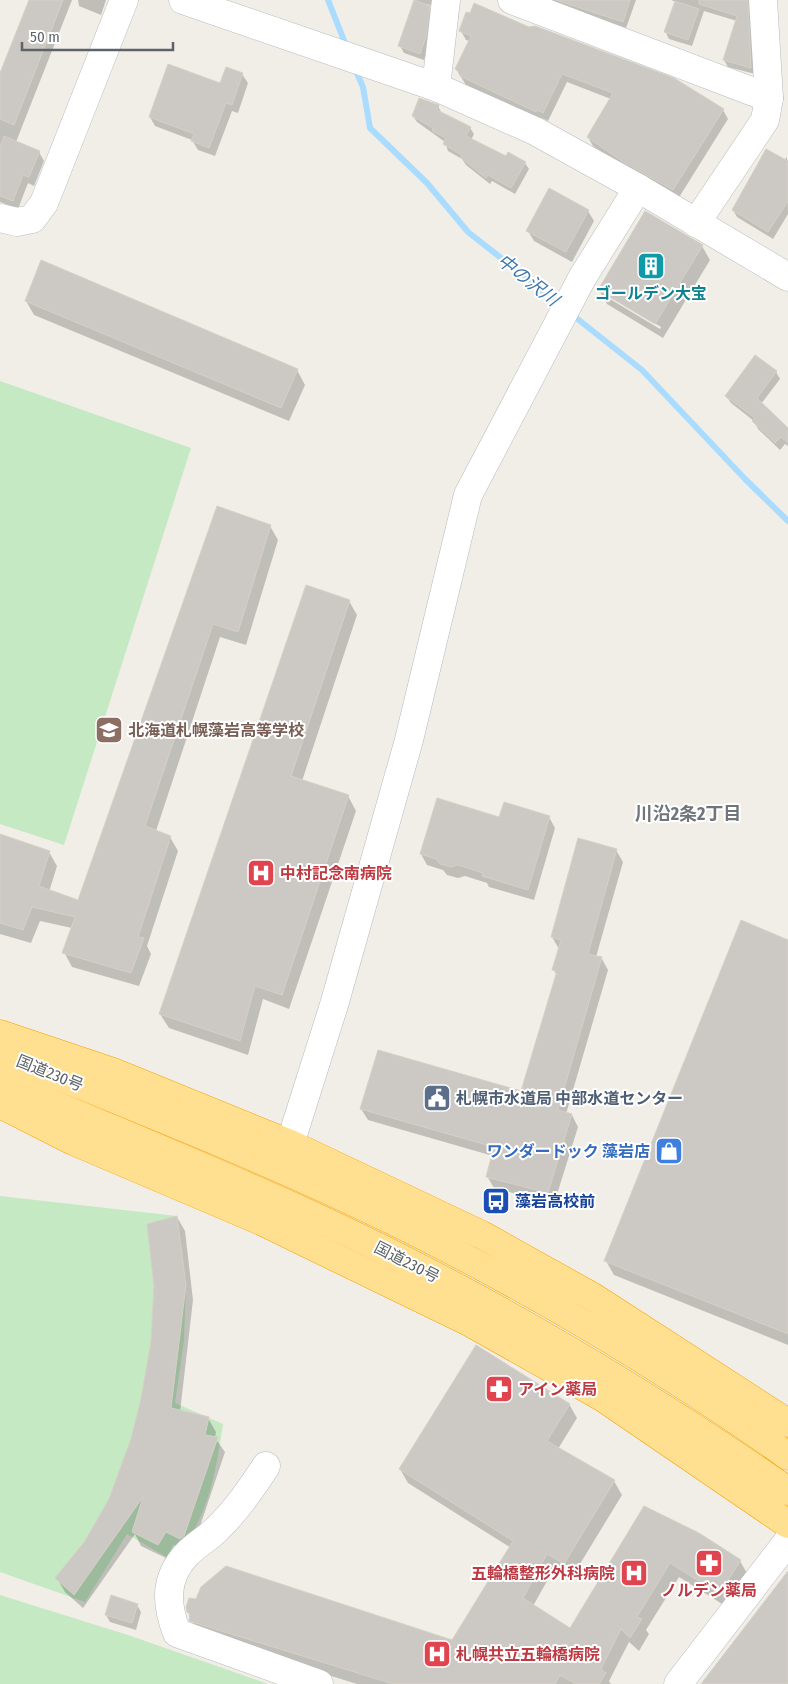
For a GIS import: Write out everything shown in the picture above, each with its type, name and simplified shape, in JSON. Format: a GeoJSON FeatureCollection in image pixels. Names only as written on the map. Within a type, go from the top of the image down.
{"type":"FeatureCollection","features":[{"type":"Feature","properties":{"kind":"highway"},"geometry":{"type":"LineString","coordinates":[[0,1034],[113,1072],[290,1144],[482,1235],[593,1297],[788,1423]]}},
{"type":"Feature","properties":{"kind":"highway","name":"国道230号"},"geometry":{"type":"LineString","coordinates":[[0,1052],[305,1180],[465,1258],[558,1310],[688,1389],[788,1456]]}},
{"type":"Feature","properties":{"kind":"highway","name":"国道230号"},"geometry":{"type":"LineString","coordinates":[[0,1081],[308,1214],[434,1275],[569,1350],[702,1433],[788,1491]]}},
{"type":"Feature","properties":{"kind":"highway"},"geometry":{"type":"LineString","coordinates":[[0,1104],[73,1141],[261,1221],[471,1323],[602,1397],[788,1524]]}},
{"type":"Feature","properties":{"kind":"street"},"geometry":{"type":"LineString","coordinates":[[0,218],[17,222],[32,220],[44,203],[124,0]]}},
{"type":"Feature","properties":{"kind":"street"},"geometry":{"type":"LineString","coordinates":[[183,0],[243,11],[278,33],[436,87],[535,132],[638,188],[788,277]]}},
{"type":"Feature","properties":{"kind":"street"},"geometry":{"type":"LineString","coordinates":[[436,87],[446,0]]}},
{"type":"Feature","properties":{"kind":"street"},"geometry":{"type":"LineString","coordinates":[[512,0],[770,98]]}},
{"type":"Feature","properties":{"kind":"street"},"geometry":{"type":"LineString","coordinates":[[696,223],[765,120],[770,98],[763,0]]}},
{"type":"Feature","properties":{"kind":"street"},"geometry":{"type":"LineString","coordinates":[[290,1144],[334,1005],[409,740],[468,495],[541,352],[582,278],[638,188]]}},
{"type":"Feature","properties":{"kind":"street"},"geometry":{"type":"LineString","coordinates":[[266,1466],[246,1496],[216,1531],[186,1555],[172,1575],[167,1596],[170,1616],[177,1633],[318,1684]]}},
{"type":"Feature","properties":{"kind":"street"},"geometry":{"type":"LineString","coordinates":[[678,1684],[788,1541]]}},
{"type":"Feature","properties":{"kind":"green space"},"geometry":{"type":"Polygon","coordinates":[[[0,381],[191,448],[64,845],[0,824],[0,381]]]}},
{"type":"Feature","properties":{"kind":"green space"},"geometry":{"type":"Polygon","coordinates":[[[0,1196],[177,1216],[186,1282],[184,1340],[175,1403],[223,1424],[208,1497],[202,1514],[183,1546],[170,1559],[127,1534],[85,1602],[0,1572],[0,1196]]]}},
{"type":"Feature","properties":{"kind":"green space"},"geometry":{"type":"Polygon","coordinates":[[[0,1595],[128,1635],[268,1684],[0,1684],[0,1595]]]}},
{"type":"Feature","properties":{"kind":"building"},"geometry":{"type":"Polygon","coordinates":[[[29,0],[63,0],[14,125],[0,119],[0,73],[29,0]]]}},
{"type":"Feature","properties":{"kind":"building"},"geometry":{"type":"Polygon","coordinates":[[[414,0],[430,6],[426,37],[420,54],[398,46],[414,0]]]}},
{"type":"Feature","properties":{"kind":"building"},"geometry":{"type":"Polygon","coordinates":[[[556,0],[630,0],[623,22],[556,0]]]}},
{"type":"Feature","properties":{"kind":"building"},"geometry":{"type":"Polygon","coordinates":[[[699,0],[748,0],[751,68],[723,60],[737,16],[699,4],[699,0]]]}},
{"type":"Feature","properties":{"kind":"building"},"geometry":{"type":"Polygon","coordinates":[[[675,1],[699,9],[688,40],[664,32],[675,1]]]}},
{"type":"Feature","properties":{"kind":"building"},"geometry":{"type":"Polygon","coordinates":[[[474,3],[529,27],[535,26],[674,78],[724,109],[673,190],[623,162],[587,137],[613,93],[562,74],[543,113],[537,110],[536,112],[460,76],[461,73],[455,69],[471,36],[459,31],[466,12],[470,13],[474,3]]]}},
{"type":"Feature","properties":{"kind":"building"},"geometry":{"type":"Polygon","coordinates":[[[168,64],[220,83],[226,67],[243,73],[232,105],[226,103],[209,148],[191,141],[194,134],[149,117],[168,64]]]}},
{"type":"Feature","properties":{"kind":"building"},"geometry":{"type":"Polygon","coordinates":[[[419,98],[439,105],[437,110],[471,127],[466,136],[506,156],[508,152],[526,162],[511,188],[488,175],[486,178],[461,158],[462,155],[443,144],[446,138],[432,131],[433,128],[412,116],[419,98]]]}},
{"type":"Feature","properties":{"kind":"building"},"geometry":{"type":"Polygon","coordinates":[[[4,136],[40,151],[29,177],[23,175],[13,201],[0,196],[0,146],[4,136]]]}},
{"type":"Feature","properties":{"kind":"building"},"geometry":{"type":"Polygon","coordinates":[[[766,149],[788,161],[788,201],[768,232],[732,210],[766,149]]]}},
{"type":"Feature","properties":{"kind":"building"},"geometry":{"type":"Polygon","coordinates":[[[549,188],[589,210],[566,252],[526,231],[549,188]]]}},
{"type":"Feature","properties":{"kind":"building","name":"ゴールデン大宝"},"geometry":{"type":"Polygon","coordinates":[[[645,211],[703,245],[655,324],[598,290],[645,211]]]}},
{"type":"Feature","properties":{"kind":"building"},"geometry":{"type":"Polygon","coordinates":[[[41,260],[298,369],[281,408],[25,301],[41,260]]]}},
{"type":"Feature","properties":{"kind":"building"},"geometry":{"type":"Polygon","coordinates":[[[755,355],[777,371],[757,398],[788,428],[788,443],[781,437],[775,443],[752,421],[755,418],[725,396],[755,355]]]}},
{"type":"Feature","properties":{"kind":"building"},"geometry":{"type":"Polygon","coordinates":[[[217,506],[271,525],[238,632],[213,624],[145,826],[171,836],[138,937],[144,938],[131,973],[62,953],[75,917],[32,907],[23,930],[0,923],[0,834],[50,851],[39,886],[78,900],[217,506]]]}},
{"type":"Feature","properties":{"kind":"building"},"geometry":{"type":"Polygon","coordinates":[[[306,585],[350,600],[291,776],[349,795],[282,995],[255,986],[240,1041],[159,1014],[306,585]]]}},
{"type":"Feature","properties":{"kind":"building"},"geometry":{"type":"Polygon","coordinates":[[[437,798],[499,817],[504,802],[550,816],[528,890],[482,876],[483,873],[458,865],[451,867],[440,864],[436,859],[420,854],[437,798]]]}},
{"type":"Feature","properties":{"kind":"building"},"geometry":{"type":"Polygon","coordinates":[[[578,838],[617,849],[588,954],[602,957],[558,1110],[572,1114],[548,1193],[486,1177],[494,1147],[360,1109],[378,1050],[521,1091],[557,971],[552,970],[561,940],[551,937],[578,838]]]}},
{"type":"Feature","properties":{"kind":"building"},"geometry":{"type":"Polygon","coordinates":[[[741,920],[788,940],[788,1334],[604,1261],[741,920]]]}},
{"type":"Feature","properties":{"kind":"building"},"geometry":{"type":"Polygon","coordinates":[[[177,1216],[186,1285],[171,1408],[209,1417],[205,1435],[218,1437],[184,1536],[180,1539],[166,1532],[158,1545],[132,1532],[143,1497],[74,1595],[55,1578],[85,1541],[109,1499],[131,1439],[141,1399],[151,1342],[154,1286],[147,1224],[177,1216]]]}},
{"type":"Feature","properties":{"kind":"building"},"geometry":{"type":"Polygon","coordinates":[[[476,1345],[570,1404],[547,1441],[615,1480],[564,1564],[547,1554],[523,1598],[570,1628],[644,1506],[699,1533],[741,1560],[719,1594],[670,1563],[637,1617],[642,1619],[630,1638],[621,1629],[601,1669],[606,1673],[599,1684],[576,1684],[560,1675],[555,1684],[393,1684],[189,1621],[190,1614],[187,1612],[186,1607],[189,1598],[196,1599],[201,1587],[226,1566],[452,1640],[513,1541],[399,1469],[476,1345]]]}},
{"type":"Feature","properties":{"kind":"building"},"geometry":{"type":"Polygon","coordinates":[[[788,1571],[788,1684],[701,1684],[788,1571]]]}},
{"type":"Feature","properties":{"kind":"building"},"geometry":{"type":"Polygon","coordinates":[[[111,1595],[138,1604],[132,1623],[105,1615],[111,1595]]]}},
{"type":"Feature","properties":{"kind":"waterway","name":"中の沢川"},"geometry":{"type":"LineString","coordinates":[[328,0],[347,48]]}},
{"type":"Feature","properties":{"kind":"waterway","name":"中の沢川"},"geometry":{"type":"LineString","coordinates":[[355,69],[363,87],[370,128],[427,183],[468,232],[561,305]]}},
{"type":"Feature","properties":{"kind":"waterway","name":"中の沢川"},"geometry":{"type":"LineString","coordinates":[[570,313],[642,370],[745,479],[788,521]]}},
{"type":"Feature","properties":{"kind":"place","name":"ゴールデン大宝"},"geometry":{"type":"Point","coordinates":[651,266]}},
{"type":"Feature","properties":{"kind":"place","name":"北海道札幌藻岩高等学校"},"geometry":{"type":"Point","coordinates":[109,730]}},
{"type":"Feature","properties":{"kind":"place","name":"中村記念南病院"},"geometry":{"type":"Point","coordinates":[261,873]}},
{"type":"Feature","properties":{"kind":"place","name":"札幌市水道局 中部水道センター"},"geometry":{"type":"Point","coordinates":[437,1098]}},
{"type":"Feature","properties":{"kind":"place","name":"ワンダードック 藻岩店"},"geometry":{"type":"Point","coordinates":[669,1151]}},
{"type":"Feature","properties":{"kind":"place","name":"藻岩高校前"},"geometry":{"type":"Point","coordinates":[496,1201]}},
{"type":"Feature","properties":{"kind":"place","name":"アイン薬局"},"geometry":{"type":"Point","coordinates":[499,1389]}},
{"type":"Feature","properties":{"kind":"place","name":"ノルデン薬局"},"geometry":{"type":"Point","coordinates":[709,1563]}},
{"type":"Feature","properties":{"kind":"place","name":"五輪橋整形外科病院"},"geometry":{"type":"Point","coordinates":[634,1573]}},
{"type":"Feature","properties":{"kind":"place","name":"札幌共立五輪橋病院"},"geometry":{"type":"Point","coordinates":[437,1654]}},
{"type":"Feature","properties":{"kind":"district","name":"川沿2条2丁目"},"geometry":{"type":"Point","coordinates":[688,814]}}]}
